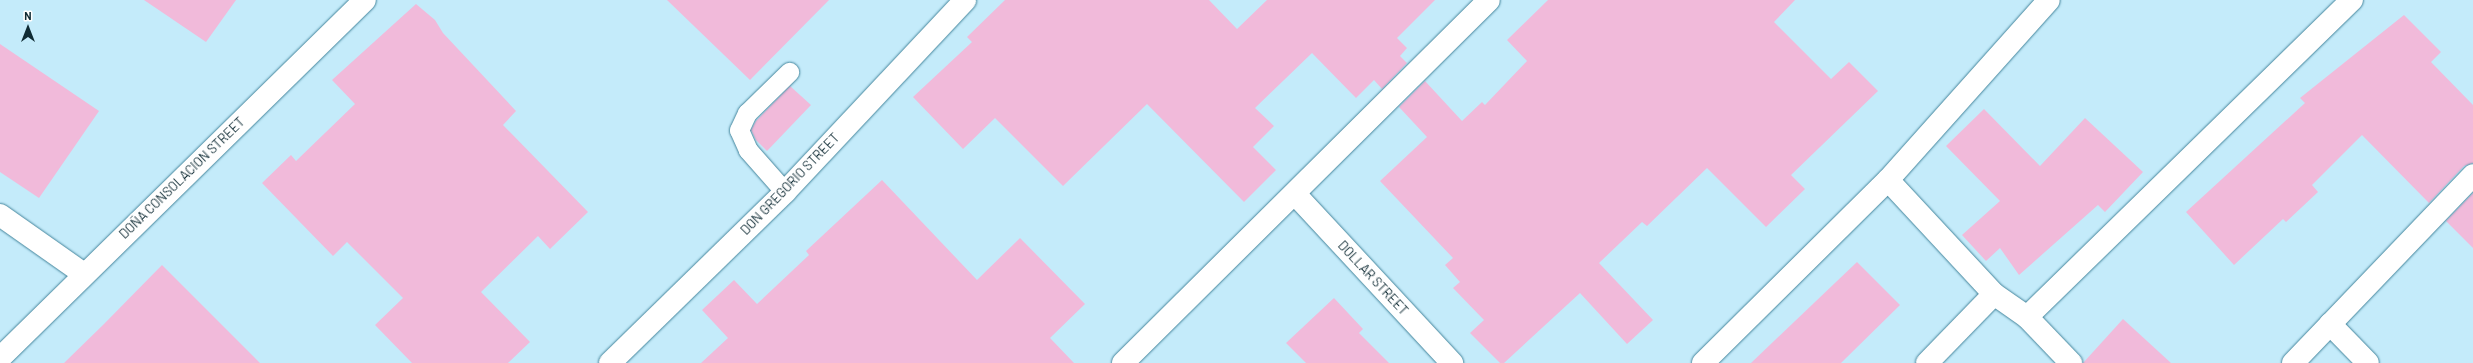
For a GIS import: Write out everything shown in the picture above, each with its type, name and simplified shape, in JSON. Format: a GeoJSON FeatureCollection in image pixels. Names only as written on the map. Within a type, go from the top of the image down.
{"type":"FeatureCollection","features":[{"type":"Feature","properties":{"kind":"street","name":"DOÑA CONSOLACION STREET"},"geometry":{"type":"LineString","coordinates":[[0,358],[365,0]]}},
{"type":"Feature","properties":{"kind":"street","name":"DON GREGORIO STREET"},"geometry":{"type":"LineString","coordinates":[[610,363],[785,192],[965,0]]}},
{"type":"Feature","properties":{"kind":"street"},"geometry":{"type":"LineString","coordinates":[[1123,363],[1295,194],[1488,0]]}},
{"type":"Feature","properties":{"kind":"street"},"geometry":{"type":"LineString","coordinates":[[1703,363],[1888,180],[2049,0]]}},
{"type":"Feature","properties":{"kind":"street"},"geometry":{"type":"LineString","coordinates":[[2027,317],[2352,0]]}},
{"type":"Feature","properties":{"kind":"street"},"geometry":{"type":"LineString","coordinates":[[2293,363],[2473,175]]}},
{"type":"Feature","properties":{"kind":"street"},"geometry":{"type":"LineString","coordinates":[[1888,180],[1994,294],[2027,317],[2071,363]]}},
{"type":"Feature","properties":{"kind":"street","name":"DOLLAR STREET"},"geometry":{"type":"LineString","coordinates":[[1295,194],[1452,363]]}},
{"type":"Feature","properties":{"kind":"street"},"geometry":{"type":"LineString","coordinates":[[0,215],[84,274]]}},
{"type":"Feature","properties":{"kind":"street"},"geometry":{"type":"LineString","coordinates":[[1927,363],[1994,294]]}},
{"type":"Feature","properties":{"kind":"street"},"geometry":{"type":"LineString","coordinates":[[2330,324],[2368,363]]}},
{"type":"Feature","properties":{"kind":"lane"},"geometry":{"type":"LineString","coordinates":[[785,192],[748,150],[740,130],[747,113],[789,72]]}},
{"type":"Feature","properties":{"kind":"building"},"geometry":{"type":"Polygon","coordinates":[[[144,0],[236,0],[206,42],[144,0]]]}},
{"type":"Feature","properties":{"kind":"building"},"geometry":{"type":"Polygon","coordinates":[[[667,0],[829,0],[750,80],[667,0]]]}},
{"type":"Feature","properties":{"kind":"building"},"geometry":{"type":"Polygon","coordinates":[[[1005,0],[1209,0],[1237,29],[1267,0],[1435,0],[1397,38],[1407,48],[1400,56],[1407,63],[1382,89],[1374,80],[1356,98],[1312,53],[1255,108],[1274,126],[1253,147],[1276,170],[1244,202],[1147,104],[1063,186],[995,118],[963,149],[913,97],[972,42],[967,37],[1005,0]]]}},
{"type":"Feature","properties":{"kind":"building"},"geometry":{"type":"Polygon","coordinates":[[[1548,0],[1795,0],[1774,22],[1831,79],[1849,62],[1878,91],[1791,175],[1805,189],[1766,227],[1707,168],[1647,226],[1642,222],[1599,263],[1653,320],[1627,344],[1580,293],[1504,363],[1500,363],[1470,333],[1484,320],[1453,288],[1460,282],[1445,265],[1453,258],[1380,181],[1427,137],[1399,107],[1425,81],[1462,121],[1482,102],[1485,105],[1527,61],[1507,40],[1548,0]]]}},
{"type":"Feature","properties":{"kind":"building"},"geometry":{"type":"Polygon","coordinates":[[[416,4],[435,20],[443,33],[516,111],[503,125],[588,212],[550,249],[538,236],[481,292],[530,342],[508,363],[412,363],[375,325],[403,298],[347,242],[333,256],[262,183],[291,155],[296,161],[355,104],[332,80],[416,4]]]}},
{"type":"Feature","properties":{"kind":"building"},"geometry":{"type":"Polygon","coordinates":[[[2404,15],[2441,52],[2431,62],[2473,105],[2473,163],[2464,166],[2429,203],[2362,135],[2312,185],[2318,192],[2286,222],[2283,219],[2234,265],[2186,212],[2305,103],[2300,98],[2404,15]]]}},
{"type":"Feature","properties":{"kind":"building"},"geometry":{"type":"Polygon","coordinates":[[[0,44],[99,111],[39,198],[0,172],[0,44]]]}},
{"type":"Feature","properties":{"kind":"building"},"geometry":{"type":"Polygon","coordinates":[[[790,86],[811,105],[767,151],[756,140],[751,130],[756,121],[790,86]]]}},
{"type":"Feature","properties":{"kind":"building"},"geometry":{"type":"Polygon","coordinates":[[[1984,109],[2040,166],[2085,118],[2143,172],[2105,212],[2098,205],[2019,275],[2000,248],[1986,261],[1962,235],[2000,201],[1946,146],[1984,109]]]}},
{"type":"Feature","properties":{"kind":"building"},"geometry":{"type":"Polygon","coordinates":[[[882,180],[977,280],[1020,238],[1085,304],[1050,338],[1074,363],[701,363],[728,338],[702,310],[734,280],[757,304],[809,255],[806,251],[882,180]]]}},
{"type":"Feature","properties":{"kind":"building"},"geometry":{"type":"Polygon","coordinates":[[[2473,193],[2473,248],[2446,221],[2473,193]]]}},
{"type":"Feature","properties":{"kind":"building"},"geometry":{"type":"Polygon","coordinates":[[[1857,262],[1900,305],[1841,363],[1751,363],[1857,262]]]}},
{"type":"Feature","properties":{"kind":"building"},"geometry":{"type":"Polygon","coordinates":[[[162,265],[260,363],[64,363],[104,324],[162,265]]]}},
{"type":"Feature","properties":{"kind":"building"},"geometry":{"type":"Polygon","coordinates":[[[1334,298],[1363,329],[1359,333],[1389,363],[1306,363],[1286,343],[1334,298]]]}},
{"type":"Feature","properties":{"kind":"building"},"geometry":{"type":"Polygon","coordinates":[[[2123,319],[2171,363],[2083,363],[2123,319]]]}}]}
